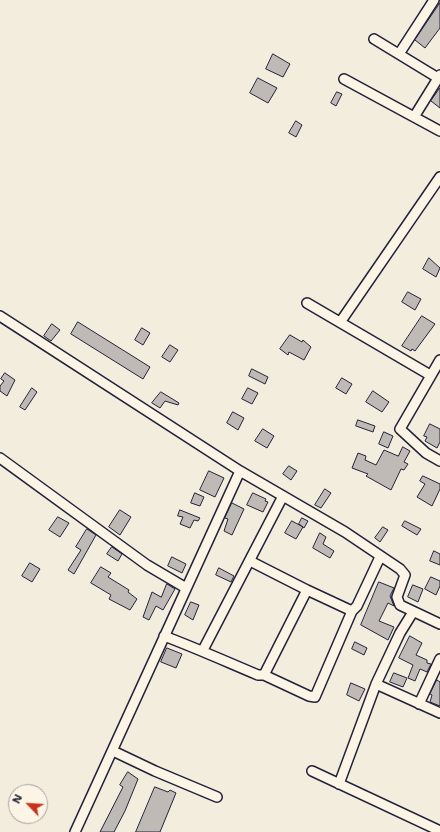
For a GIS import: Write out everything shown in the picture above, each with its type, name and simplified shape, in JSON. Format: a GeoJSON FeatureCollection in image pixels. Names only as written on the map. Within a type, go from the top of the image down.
{"type":"FeatureCollection","features":[{"type":"Feature","properties":{"kind":"street"},"geometry":{"type":"LineString","coordinates":[[399,54],[434,0]]}},
{"type":"Feature","properties":{"kind":"street"},"geometry":{"type":"LineString","coordinates":[[374,39],[439,77],[414,117]]}},
{"type":"Feature","properties":{"kind":"street"},"geometry":{"type":"LineString","coordinates":[[344,79],[440,131]]}},
{"type":"Feature","properties":{"kind":"street"},"geometry":{"type":"LineString","coordinates":[[341,321],[440,177]]}},
{"type":"Feature","properties":{"kind":"street"},"geometry":{"type":"LineString","coordinates":[[307,303],[341,321],[430,375]]}},
{"type":"Feature","properties":{"kind":"street"},"geometry":{"type":"LineString","coordinates":[[0,316],[240,472],[345,532],[380,557],[400,569],[405,575],[397,598],[400,605],[440,624]]}},
{"type":"Feature","properties":{"kind":"street"},"geometry":{"type":"LineString","coordinates":[[440,360],[400,429],[426,453],[440,461]]}},
{"type":"Feature","properties":{"kind":"street"},"geometry":{"type":"LineString","coordinates":[[430,375],[440,367]]}},
{"type":"Feature","properties":{"kind":"street"},"geometry":{"type":"LineString","coordinates":[[0,458],[147,566],[186,588]]}},
{"type":"Feature","properties":{"kind":"street"},"geometry":{"type":"LineString","coordinates":[[75,832],[240,472]]}},
{"type":"Feature","properties":{"kind":"street"},"geometry":{"type":"LineString","coordinates":[[202,650],[283,496]]}},
{"type":"Feature","properties":{"kind":"street"},"geometry":{"type":"LineString","coordinates":[[164,636],[202,650],[212,656],[258,675],[264,675],[309,696],[315,697],[352,611],[356,606],[380,557]]}},
{"type":"Feature","properties":{"kind":"street"},"geometry":{"type":"LineString","coordinates":[[250,561],[352,611]]}},
{"type":"Feature","properties":{"kind":"street"},"geometry":{"type":"LineString","coordinates":[[264,675],[307,590]]}},
{"type":"Feature","properties":{"kind":"street"},"geometry":{"type":"LineString","coordinates":[[339,784],[376,684],[400,633],[413,612]]}},
{"type":"Feature","properties":{"kind":"street"},"geometry":{"type":"LineString","coordinates":[[419,704],[440,659]]}},
{"type":"Feature","properties":{"kind":"street"},"geometry":{"type":"LineString","coordinates":[[376,684],[440,713]]}},
{"type":"Feature","properties":{"kind":"street"},"geometry":{"type":"LineString","coordinates":[[113,751],[155,771],[217,797]]}},
{"type":"Feature","properties":{"kind":"street"},"geometry":{"type":"LineString","coordinates":[[312,771],[440,831]]}},
{"type":"Feature","properties":{"kind":"building"},"geometry":{"type":"Polygon","coordinates":[[[440,3],[440,28],[425,48],[415,40],[440,3]]]}},
{"type":"Feature","properties":{"kind":"building"},"geometry":{"type":"Polygon","coordinates":[[[273,54],[290,64],[283,77],[266,69],[273,54]]]}},
{"type":"Feature","properties":{"kind":"building"},"geometry":{"type":"Polygon","coordinates":[[[258,78],[277,88],[268,103],[250,93],[258,78]]]}},
{"type":"Feature","properties":{"kind":"building"},"geometry":{"type":"Polygon","coordinates":[[[440,88],[440,108],[431,101],[440,88]]]}},
{"type":"Feature","properties":{"kind":"building"},"geometry":{"type":"Polygon","coordinates":[[[337,92],[342,94],[336,106],[331,103],[337,92]]]}},
{"type":"Feature","properties":{"kind":"building"},"geometry":{"type":"Polygon","coordinates":[[[296,121],[302,125],[296,137],[289,133],[296,121]]]}},
{"type":"Feature","properties":{"kind":"building"},"geometry":{"type":"Polygon","coordinates":[[[429,258],[440,268],[436,277],[423,269],[429,258]]]}},
{"type":"Feature","properties":{"kind":"building"},"geometry":{"type":"Polygon","coordinates":[[[408,292],[421,299],[415,310],[402,302],[408,292]]]}},
{"type":"Feature","properties":{"kind":"building"},"geometry":{"type":"Polygon","coordinates":[[[422,316],[435,324],[415,351],[412,349],[411,351],[402,346],[422,316]]]}},
{"type":"Feature","properties":{"kind":"building"},"geometry":{"type":"Polygon","coordinates":[[[78,322],[150,367],[143,379],[71,334],[78,322]]]}},
{"type":"Feature","properties":{"kind":"building"},"geometry":{"type":"Polygon","coordinates":[[[52,324],[60,330],[51,341],[44,336],[52,324]]]}},
{"type":"Feature","properties":{"kind":"building"},"geometry":{"type":"Polygon","coordinates":[[[142,328],[150,333],[143,345],[135,340],[142,328]]]}},
{"type":"Feature","properties":{"kind":"building"},"geometry":{"type":"Polygon","coordinates":[[[290,335],[302,342],[303,340],[311,347],[304,360],[289,352],[288,355],[280,349],[290,335]]]}},
{"type":"Feature","properties":{"kind":"building"},"geometry":{"type":"Polygon","coordinates":[[[170,345],[178,350],[170,362],[162,357],[170,345]]]}},
{"type":"Feature","properties":{"kind":"building"},"geometry":{"type":"Polygon","coordinates":[[[252,369],[268,377],[265,384],[249,376],[252,369]]]}},
{"type":"Feature","properties":{"kind":"building"},"geometry":{"type":"Polygon","coordinates":[[[5,373],[15,380],[7,396],[0,391],[0,386],[4,381],[1,379],[5,373]]]}},
{"type":"Feature","properties":{"kind":"building"},"geometry":{"type":"Polygon","coordinates":[[[342,378],[352,384],[346,394],[336,388],[342,378]]]}},
{"type":"Feature","properties":{"kind":"building"},"geometry":{"type":"Polygon","coordinates":[[[32,388],[37,392],[25,410],[20,407],[32,388]]]}},
{"type":"Feature","properties":{"kind":"building"},"geometry":{"type":"Polygon","coordinates":[[[248,388],[258,393],[252,404],[242,399],[248,388]]]}},
{"type":"Feature","properties":{"kind":"building"},"geometry":{"type":"Polygon","coordinates":[[[373,391],[389,402],[382,412],[366,402],[373,391]]]}},
{"type":"Feature","properties":{"kind":"building"},"geometry":{"type":"Polygon","coordinates":[[[161,392],[179,403],[178,405],[165,401],[160,408],[152,403],[161,392]]]}},
{"type":"Feature","properties":{"kind":"building"},"geometry":{"type":"Polygon","coordinates":[[[233,412],[244,418],[238,430],[227,423],[233,412]]]}},
{"type":"Feature","properties":{"kind":"building"},"geometry":{"type":"Polygon","coordinates":[[[358,420],[375,426],[373,432],[356,426],[358,420]]]}},
{"type":"Feature","properties":{"kind":"building"},"geometry":{"type":"Polygon","coordinates":[[[430,424],[440,429],[440,442],[437,448],[425,441],[427,437],[424,436],[430,424]]]}},
{"type":"Feature","properties":{"kind":"building"},"geometry":{"type":"Polygon","coordinates":[[[263,429],[274,436],[267,448],[255,441],[263,429]]]}},
{"type":"Feature","properties":{"kind":"building"},"geometry":{"type":"Polygon","coordinates":[[[384,432],[393,436],[388,448],[379,444],[384,432]]]}},
{"type":"Feature","properties":{"kind":"building"},"geometry":{"type":"Polygon","coordinates":[[[403,447],[410,451],[404,462],[408,464],[404,470],[401,469],[391,490],[366,476],[368,474],[352,468],[358,453],[366,456],[365,460],[376,465],[384,450],[398,456],[403,447]]]}},
{"type":"Feature","properties":{"kind":"building"},"geometry":{"type":"Polygon","coordinates":[[[289,466],[297,471],[291,480],[283,474],[289,466]]]}},
{"type":"Feature","properties":{"kind":"building"},"geometry":{"type":"Polygon","coordinates":[[[209,471],[224,478],[215,497],[200,490],[209,471]]]}},
{"type":"Feature","properties":{"kind":"building"},"geometry":{"type":"Polygon","coordinates":[[[423,476],[440,484],[440,489],[432,506],[417,497],[425,484],[420,481],[423,476]]]}},
{"type":"Feature","properties":{"kind":"building"},"geometry":{"type":"Polygon","coordinates":[[[325,489],[331,493],[321,508],[315,505],[325,489]]]}},
{"type":"Feature","properties":{"kind":"building"},"geometry":{"type":"Polygon","coordinates":[[[195,493],[204,497],[200,506],[191,503],[195,493]]]}},
{"type":"Feature","properties":{"kind":"building"},"geometry":{"type":"Polygon","coordinates":[[[253,493],[266,499],[265,501],[268,502],[263,512],[247,505],[253,493]]]}},
{"type":"Feature","properties":{"kind":"building"},"geometry":{"type":"Polygon","coordinates":[[[232,503],[244,509],[232,535],[224,531],[228,519],[225,518],[232,503]]]}},
{"type":"Feature","properties":{"kind":"building"},"geometry":{"type":"Polygon","coordinates":[[[120,510],[131,517],[120,535],[109,527],[120,510]]]}},
{"type":"Feature","properties":{"kind":"building"},"geometry":{"type":"Polygon","coordinates":[[[180,510],[200,518],[198,521],[194,520],[190,528],[180,524],[183,517],[178,516],[180,510]]]}},
{"type":"Feature","properties":{"kind":"building"},"geometry":{"type":"Polygon","coordinates":[[[58,517],[69,523],[60,537],[49,530],[58,517]]]}},
{"type":"Feature","properties":{"kind":"building"},"geometry":{"type":"Polygon","coordinates":[[[302,518],[308,521],[304,528],[299,524],[302,518]]]}},
{"type":"Feature","properties":{"kind":"building"},"geometry":{"type":"Polygon","coordinates":[[[292,521],[303,527],[296,539],[285,533],[292,521]]]}},
{"type":"Feature","properties":{"kind":"building"},"geometry":{"type":"Polygon","coordinates":[[[405,521],[421,529],[417,535],[402,526],[405,521]]]}},
{"type":"Feature","properties":{"kind":"building"},"geometry":{"type":"Polygon","coordinates":[[[383,527],[388,530],[380,542],[375,538],[383,527]]]}},
{"type":"Feature","properties":{"kind":"building"},"geometry":{"type":"Polygon","coordinates":[[[87,529],[96,535],[74,574],[68,570],[81,550],[76,547],[87,529]]]}},
{"type":"Feature","properties":{"kind":"building"},"geometry":{"type":"Polygon","coordinates":[[[320,533],[326,537],[323,544],[334,551],[330,558],[313,548],[320,533]]]}},
{"type":"Feature","properties":{"kind":"building"},"geometry":{"type":"Polygon","coordinates":[[[112,547],[122,554],[118,561],[107,554],[112,547]]]}},
{"type":"Feature","properties":{"kind":"building"},"geometry":{"type":"Polygon","coordinates":[[[434,551],[440,554],[440,565],[430,561],[434,551]]]}},
{"type":"Feature","properties":{"kind":"building"},"geometry":{"type":"Polygon","coordinates":[[[172,557],[186,564],[182,573],[168,566],[172,557]]]}},
{"type":"Feature","properties":{"kind":"building"},"geometry":{"type":"Polygon","coordinates":[[[30,563],[40,569],[32,582],[22,576],[30,563]]]}},
{"type":"Feature","properties":{"kind":"building"},"geometry":{"type":"Polygon","coordinates":[[[101,567],[111,573],[108,577],[129,590],[128,592],[137,599],[130,610],[109,599],[111,595],[91,583],[101,567]]]}},
{"type":"Feature","properties":{"kind":"building"},"geometry":{"type":"Polygon","coordinates":[[[219,568],[234,576],[231,582],[216,575],[219,568]]]}},
{"type":"Feature","properties":{"kind":"building"},"geometry":{"type":"Polygon","coordinates":[[[431,577],[440,581],[440,586],[436,595],[425,589],[431,577]]]}},
{"type":"Feature","properties":{"kind":"building"},"geometry":{"type":"Polygon","coordinates":[[[379,582],[394,588],[390,596],[394,606],[388,603],[379,621],[394,627],[388,640],[361,625],[379,582]]]}},
{"type":"Feature","properties":{"kind":"building"},"geometry":{"type":"Polygon","coordinates":[[[167,584],[175,589],[163,610],[156,606],[149,620],[143,617],[152,592],[161,597],[167,584]]]}},
{"type":"Feature","properties":{"kind":"building"},"geometry":{"type":"Polygon","coordinates":[[[413,585],[423,589],[418,602],[408,597],[413,585]]]}},
{"type":"Feature","properties":{"kind":"building"},"geometry":{"type":"Polygon","coordinates":[[[191,602],[199,605],[193,620],[185,615],[191,602]]]}},
{"type":"Feature","properties":{"kind":"building"},"geometry":{"type":"Polygon","coordinates":[[[410,636],[422,643],[416,655],[427,660],[427,663],[431,664],[427,672],[420,669],[415,681],[408,678],[413,665],[399,658],[410,636]]]}},
{"type":"Feature","properties":{"kind":"building"},"geometry":{"type":"Polygon","coordinates":[[[355,642],[367,648],[364,655],[352,649],[355,642]]]}},
{"type":"Feature","properties":{"kind":"building"},"geometry":{"type":"Polygon","coordinates":[[[167,648],[182,654],[176,668],[161,662],[167,648]]]}},
{"type":"Feature","properties":{"kind":"building"},"geometry":{"type":"Polygon","coordinates":[[[394,673],[407,678],[403,687],[390,682],[394,673]]]}},
{"type":"Feature","properties":{"kind":"building"},"geometry":{"type":"Polygon","coordinates":[[[437,680],[440,682],[440,706],[430,702],[432,695],[430,694],[437,680]]]}},
{"type":"Feature","properties":{"kind":"building"},"geometry":{"type":"Polygon","coordinates":[[[351,683],[365,689],[359,701],[347,695],[351,683]]]}},
{"type":"Feature","properties":{"kind":"building"},"geometry":{"type":"Polygon","coordinates":[[[128,772],[138,779],[125,811],[114,832],[100,832],[123,787],[120,785],[128,772]]]}},
{"type":"Feature","properties":{"kind":"building"},"geometry":{"type":"Polygon","coordinates":[[[155,787],[168,792],[170,790],[176,793],[160,832],[136,832],[155,787]]]}}]}
